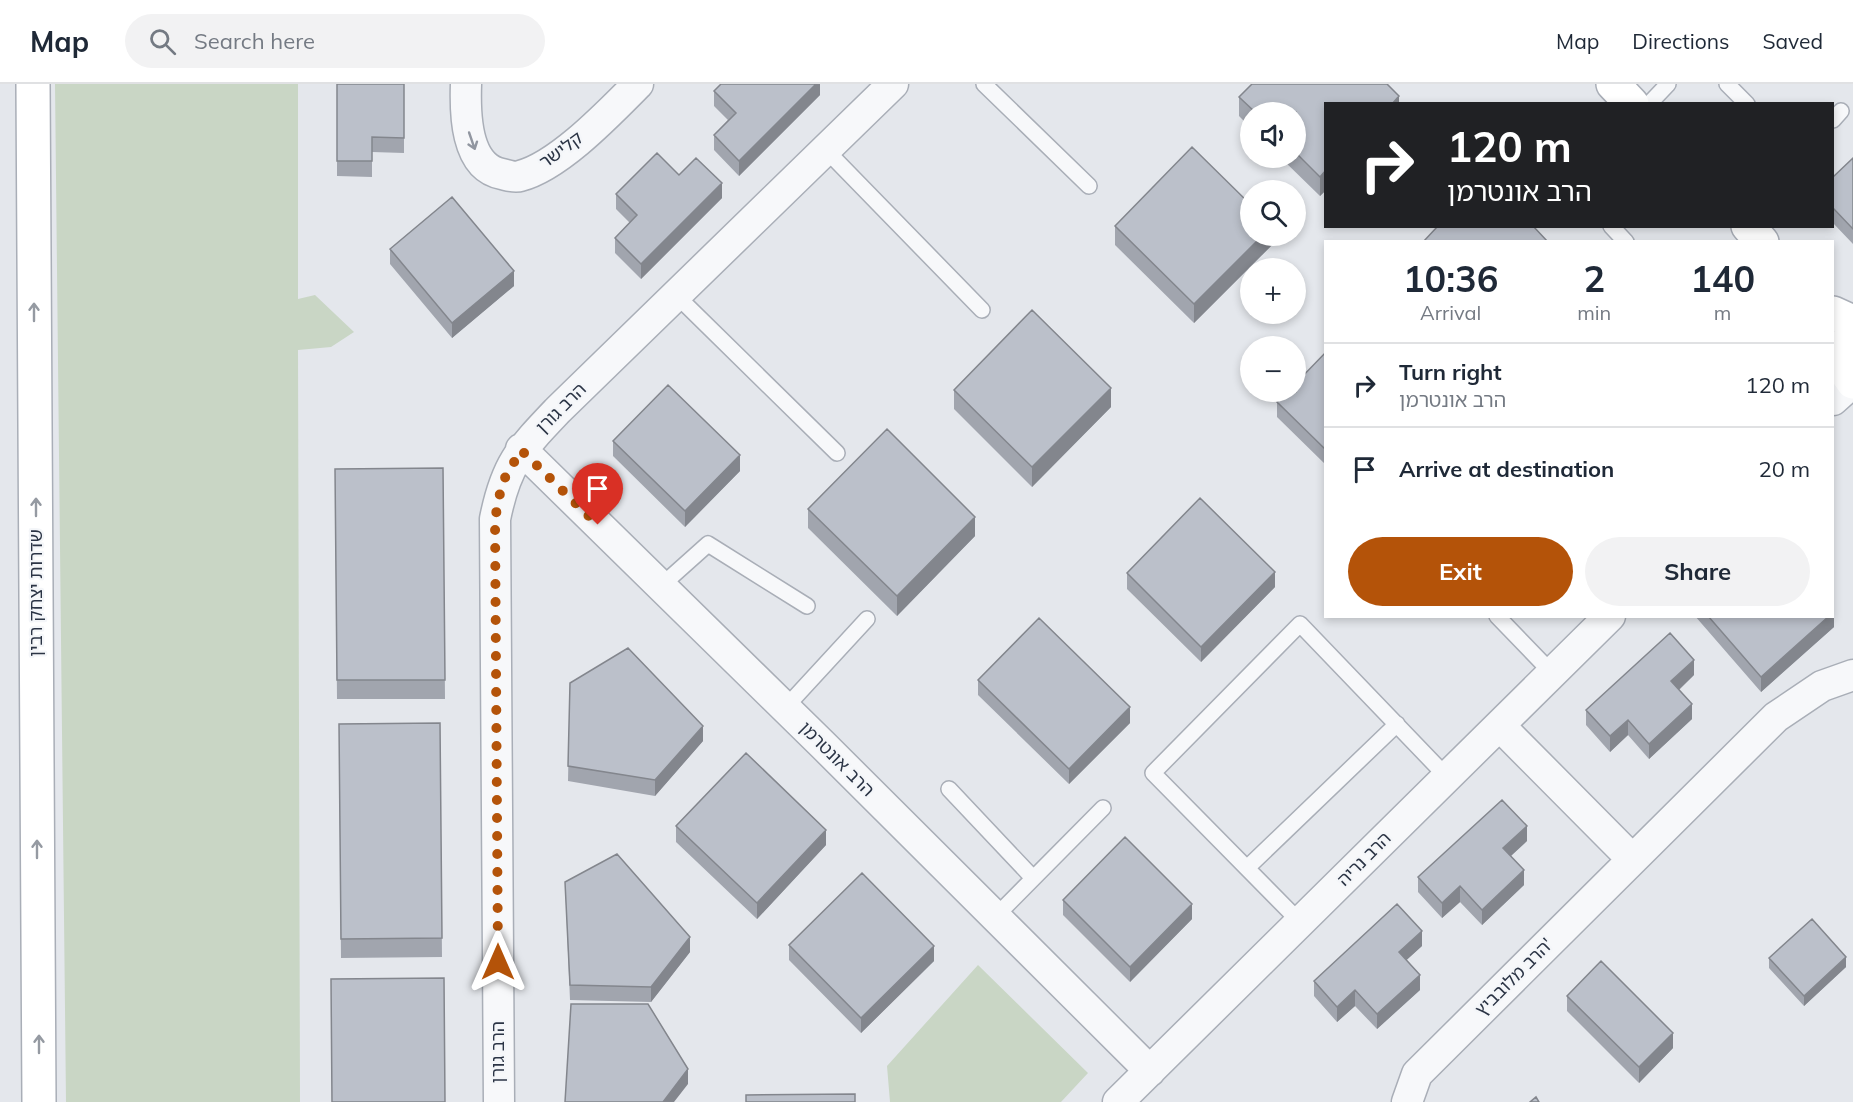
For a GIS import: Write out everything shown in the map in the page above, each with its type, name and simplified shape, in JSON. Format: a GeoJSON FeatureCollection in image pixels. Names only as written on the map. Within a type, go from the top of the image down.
{"type":"FeatureCollection","features":[{"type":"Feature","properties":{"kind":"main road","name":"שדרות יצחק רבין"},"geometry":{"type":"LineString","coordinates":[[33,84],[39,1102]]}},
{"type":"Feature","properties":{"kind":"main road"},"geometry":{"type":"LineString","coordinates":[[1613,84],[1630,102]]}},
{"type":"Feature","properties":{"kind":"main road"},"geometry":{"type":"LineString","coordinates":[[1750,228],[1760,240]]}},
{"type":"Feature","properties":{"kind":"main road"},"geometry":{"type":"LineString","coordinates":[[1834,315],[1848,349]]}},
{"type":"Feature","properties":{"kind":"street","name":"קלישר"},"geometry":{"type":"LineString","coordinates":[[466,84],[465,115],[472,144],[481,162],[496,173],[518,177],[550,162],[609,113],[638,84]]}},
{"type":"Feature","properties":{"kind":"street","name":"הרב גורן"},"geometry":{"type":"LineString","coordinates":[[499,1102],[495,519],[502,483],[521,450],[558,410],[893,84]]}},
{"type":"Feature","properties":{"kind":"street"},"geometry":{"type":"LineString","coordinates":[[1834,397],[1848,349]]}},
{"type":"Feature","properties":{"kind":"street","name":"הרב אונטרמן"},"geometry":{"type":"LineString","coordinates":[[521,450],[786,708],[1150,1071]]}},
{"type":"Feature","properties":{"kind":"street","name":"הרב נריה"},"geometry":{"type":"LineString","coordinates":[[1118,1102],[1609,618]]}},
{"type":"Feature","properties":{"kind":"street","name":"הרב מלובביץ'"},"geometry":{"type":"LineString","coordinates":[[1407,1102],[1417,1074],[1631,858],[1776,717],[1822,686],[1853,675]]}},
{"type":"Feature","properties":{"kind":"street"},"geometry":{"type":"LineString","coordinates":[[1500,726],[1631,858]]}},
{"type":"Feature","properties":{"kind":"lane"},"geometry":{"type":"LineString","coordinates":[[984,84],[1089,186]]}},
{"type":"Feature","properties":{"kind":"lane"},"geometry":{"type":"LineString","coordinates":[[1651,102],[1668,84]]}},
{"type":"Feature","properties":{"kind":"lane"},"geometry":{"type":"LineString","coordinates":[[1727,84],[1745,102]]}},
{"type":"Feature","properties":{"kind":"lane"},"geometry":{"type":"LineString","coordinates":[[826,150],[982,310]]}},
{"type":"Feature","properties":{"kind":"lane"},"geometry":{"type":"LineString","coordinates":[[1613,228],[1624,240]]}},
{"type":"Feature","properties":{"kind":"lane"},"geometry":{"type":"LineString","coordinates":[[677,296],[837,453]]}},
{"type":"Feature","properties":{"kind":"lane"},"geometry":{"type":"LineString","coordinates":[[661,586],[708,544],[807,606]]}},
{"type":"Feature","properties":{"kind":"lane"},"geometry":{"type":"LineString","coordinates":[[1499,618],[1552,674]]}},
{"type":"Feature","properties":{"kind":"lane"},"geometry":{"type":"LineString","coordinates":[[786,708],[867,619]]}},
{"type":"Feature","properties":{"kind":"lane"},"geometry":{"type":"LineString","coordinates":[[1300,922],[1153,773],[1300,624],[1447,777]]}},
{"type":"Feature","properties":{"kind":"lane"},"geometry":{"type":"LineString","coordinates":[[1247,868],[1397,724]]}},
{"type":"Feature","properties":{"kind":"lane"},"geometry":{"type":"LineString","coordinates":[[950,789],[1034,878]]}},
{"type":"Feature","properties":{"kind":"lane"},"geometry":{"type":"LineString","coordinates":[[995,917],[1103,808]]}},
{"type":"Feature","properties":{"kind":"green space"},"geometry":{"type":"Polygon","coordinates":[[[55,84],[298,84],[298,299],[315,295],[354,332],[331,347],[298,350],[300,1102],[66,1102],[55,84]]]}},
{"type":"Feature","properties":{"kind":"green space"},"geometry":{"type":"Polygon","coordinates":[[[978,965],[1088,1073],[1061,1102],[890,1102],[887,1066],[978,965]]]}},
{"type":"Feature","properties":{"kind":"building"},"geometry":{"type":"Polygon","coordinates":[[[337,84],[404,84],[404,138],[372,137],[372,161],[337,161],[337,84]]]}},
{"type":"Feature","properties":{"kind":"building"},"geometry":{"type":"Polygon","coordinates":[[[721,84],[816,84],[739,161],[714,135],[736,113],[714,91],[721,84]]]}},
{"type":"Feature","properties":{"kind":"building"},"geometry":{"type":"Polygon","coordinates":[[[1252,84],[1387,84],[1399,96],[1394,102],[1324,102],[1324,172],[1320,177],[1306,163],[1306,102],[1244,102],[1239,97],[1252,84]]]}},
{"type":"Feature","properties":{"kind":"building"},"geometry":{"type":"Polygon","coordinates":[[[1192,147],[1240,194],[1240,246],[1252,246],[1194,304],[1115,226],[1192,147]]]}},
{"type":"Feature","properties":{"kind":"building"},"geometry":{"type":"Polygon","coordinates":[[[657,153],[679,175],[696,158],[722,183],[641,264],[615,238],[637,215],[616,194],[657,153]]]}},
{"type":"Feature","properties":{"kind":"building"},"geometry":{"type":"Polygon","coordinates":[[[1853,158],[1853,229],[1834,209],[1834,176],[1853,158]]]}},
{"type":"Feature","properties":{"kind":"building"},"geometry":{"type":"Polygon","coordinates":[[[452,197],[514,271],[452,323],[390,249],[452,197]]]}},
{"type":"Feature","properties":{"kind":"building"},"geometry":{"type":"Polygon","coordinates":[[[1436,228],[1535,228],[1546,240],[1425,240],[1436,228]]]}},
{"type":"Feature","properties":{"kind":"building"},"geometry":{"type":"Polygon","coordinates":[[[1032,310],[1111,388],[1032,467],[954,390],[1032,310]]]}},
{"type":"Feature","properties":{"kind":"building"},"geometry":{"type":"Polygon","coordinates":[[[1324,354],[1324,448],[1277,402],[1306,402],[1306,373],[1324,354]]]}},
{"type":"Feature","properties":{"kind":"building"},"geometry":{"type":"Polygon","coordinates":[[[668,385],[740,455],[685,511],[613,441],[668,385]]]}},
{"type":"Feature","properties":{"kind":"building"},"geometry":{"type":"Polygon","coordinates":[[[887,429],[975,517],[897,596],[808,509],[887,429]]]}},
{"type":"Feature","properties":{"kind":"building"},"geometry":{"type":"Polygon","coordinates":[[[443,468],[445,680],[337,680],[335,469],[443,468]]]}},
{"type":"Feature","properties":{"kind":"building"},"geometry":{"type":"Polygon","coordinates":[[[1200,498],[1275,572],[1201,647],[1127,573],[1200,498]]]}},
{"type":"Feature","properties":{"kind":"building"},"geometry":{"type":"Polygon","coordinates":[[[1039,618],[1130,707],[1069,769],[978,680],[1039,618]]]}},
{"type":"Feature","properties":{"kind":"building"},"geometry":{"type":"Polygon","coordinates":[[[1710,618],[1827,618],[1761,677],[1710,618]]]}},
{"type":"Feature","properties":{"kind":"building"},"geometry":{"type":"Polygon","coordinates":[[[1670,633],[1694,660],[1671,681],[1692,704],[1649,744],[1628,720],[1610,736],[1586,710],[1670,633]]]}},
{"type":"Feature","properties":{"kind":"building"},"geometry":{"type":"Polygon","coordinates":[[[628,648],[703,726],[655,780],[568,766],[570,683],[628,648]]]}},
{"type":"Feature","properties":{"kind":"building"},"geometry":{"type":"Polygon","coordinates":[[[440,723],[442,938],[341,939],[339,724],[440,723]]]}},
{"type":"Feature","properties":{"kind":"building"},"geometry":{"type":"Polygon","coordinates":[[[746,753],[826,830],[757,903],[676,826],[746,753]]]}},
{"type":"Feature","properties":{"kind":"building"},"geometry":{"type":"Polygon","coordinates":[[[1502,800],[1527,826],[1503,848],[1524,870],[1482,910],[1460,886],[1442,903],[1418,877],[1502,800]]]}},
{"type":"Feature","properties":{"kind":"building"},"geometry":{"type":"Polygon","coordinates":[[[1125,837],[1192,904],[1130,967],[1063,900],[1125,837]]]}},
{"type":"Feature","properties":{"kind":"building"},"geometry":{"type":"Polygon","coordinates":[[[617,854],[690,937],[651,987],[570,985],[565,882],[617,854]]]}},
{"type":"Feature","properties":{"kind":"building"},"geometry":{"type":"Polygon","coordinates":[[[862,873],[934,946],[861,1018],[789,945],[862,873]]]}},
{"type":"Feature","properties":{"kind":"building"},"geometry":{"type":"Polygon","coordinates":[[[1397,904],[1422,931],[1399,952],[1420,975],[1377,1014],[1355,990],[1337,1007],[1314,981],[1397,904]]]}},
{"type":"Feature","properties":{"kind":"building"},"geometry":{"type":"Polygon","coordinates":[[[1812,919],[1846,957],[1804,996],[1769,958],[1812,919]]]}},
{"type":"Feature","properties":{"kind":"building"},"geometry":{"type":"Polygon","coordinates":[[[1601,961],[1673,1033],[1639,1067],[1567,996],[1601,961]]]}},
{"type":"Feature","properties":{"kind":"building"},"geometry":{"type":"Polygon","coordinates":[[[444,978],[445,1102],[332,1102],[331,979],[444,978]]]}},
{"type":"Feature","properties":{"kind":"building"},"geometry":{"type":"Polygon","coordinates":[[[571,1004],[648,1004],[688,1069],[663,1102],[565,1102],[571,1004]]]}},
{"type":"Feature","properties":{"kind":"building"},"geometry":{"type":"Polygon","coordinates":[[[855,1094],[855,1102],[746,1102],[746,1095],[855,1094]]]}},
{"type":"Feature","properties":{"kind":"route"},"geometry":{"type":"LineString","coordinates":[[498,962],[495,519],[502,483],[521,450],[598,525]]}}]}
